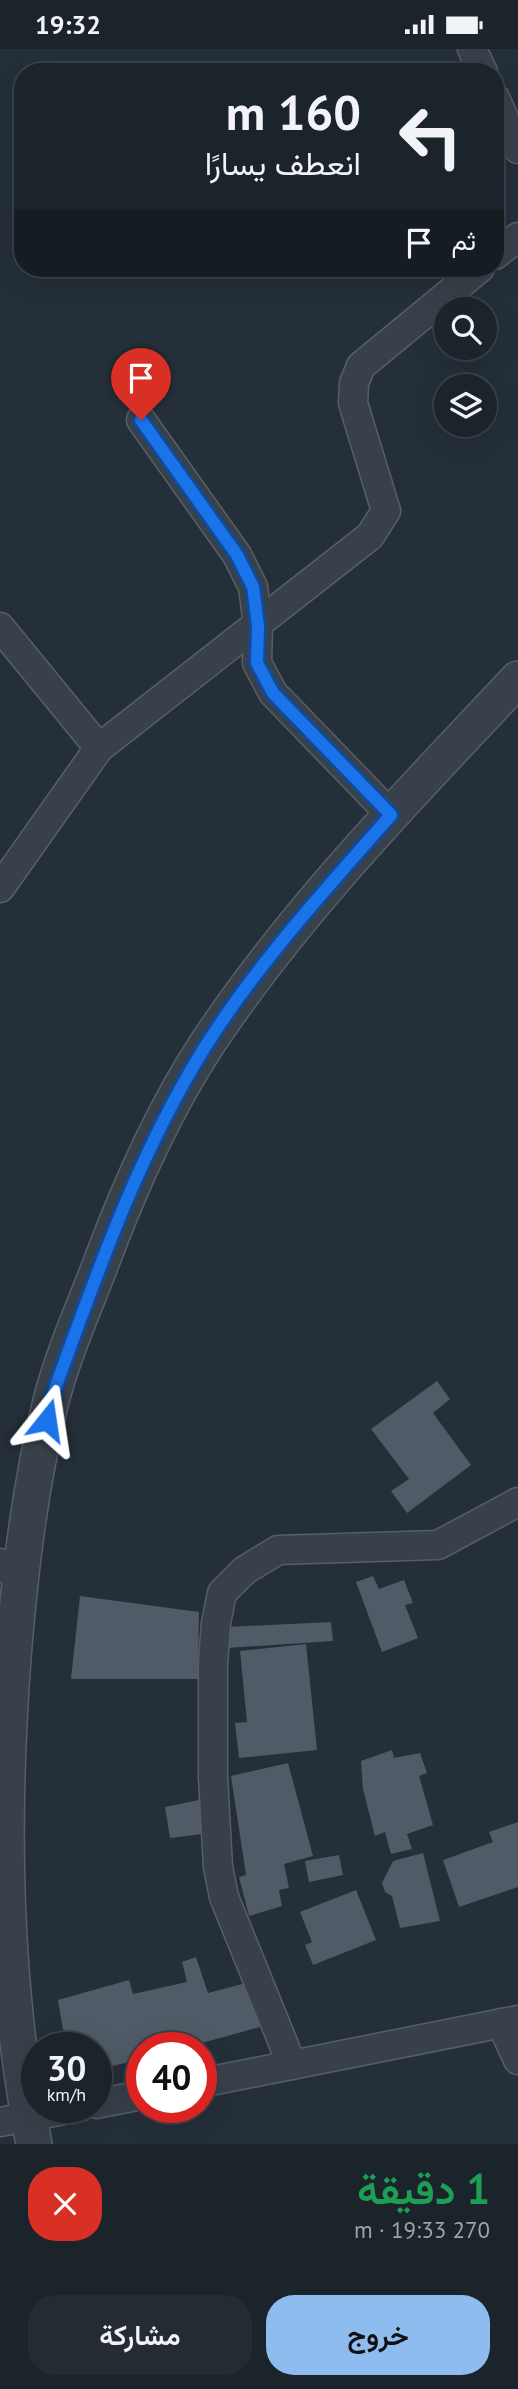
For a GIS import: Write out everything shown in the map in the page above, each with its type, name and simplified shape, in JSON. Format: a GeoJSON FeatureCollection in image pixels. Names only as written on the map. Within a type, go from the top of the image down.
{"type":"FeatureCollection","features":[{"type":"Feature","properties":{"kind":"street"},"geometry":{"type":"LineString","coordinates":[[504,118],[518,149]]}},
{"type":"Feature","properties":{"kind":"street"},"geometry":{"type":"LineString","coordinates":[[504,248],[518,237]]}},
{"type":"Feature","properties":{"kind":"street"},"geometry":{"type":"LineString","coordinates":[[0,888],[99,748],[370,536],[386,511],[353,403],[354,383],[361,366],[469,277]]}},
{"type":"Feature","properties":{"kind":"street"},"geometry":{"type":"LineString","coordinates":[[141,420],[237,555],[253,587],[258,625],[257,663],[273,693],[391,815]]}},
{"type":"Feature","properties":{"kind":"street"},"geometry":{"type":"LineString","coordinates":[[0,627],[99,748]]}},
{"type":"Feature","properties":{"kind":"street"},"geometry":{"type":"LineString","coordinates":[[21,2128],[11,2000],[6,1873],[10,1571],[32,1491],[52,1397],[125,1200],[206,1046],[292,926],[518,679]]}},
{"type":"Feature","properties":{"kind":"street"},"geometry":{"type":"LineString","coordinates":[[292,2066],[223,1897],[218,1867],[212,1777],[213,1664],[215,1622],[222,1593],[245,1570],[278,1550],[438,1545],[518,1502]]}},
{"type":"Feature","properties":{"kind":"street"},"geometry":{"type":"LineString","coordinates":[[217,2080],[510,2021],[518,2060]]}},
{"type":"Feature","properties":{"kind":"building"},"geometry":{"type":"Polygon","coordinates":[[[437,1381],[450,1399],[433,1413],[471,1465],[407,1513],[391,1491],[409,1479],[371,1429],[437,1381]]]}},
{"type":"Feature","properties":{"kind":"building"},"geometry":{"type":"Polygon","coordinates":[[[373,1576],[379,1589],[404,1580],[413,1603],[405,1605],[418,1638],[382,1652],[356,1582],[373,1576]]]}},
{"type":"Feature","properties":{"kind":"building"},"geometry":{"type":"Polygon","coordinates":[[[80,1596],[199,1612],[198,1679],[71,1679],[80,1596]]]}},
{"type":"Feature","properties":{"kind":"building"},"geometry":{"type":"Polygon","coordinates":[[[331,1622],[333,1641],[226,1648],[227,1627],[331,1622]]]}},
{"type":"Feature","properties":{"kind":"building"},"geometry":{"type":"Polygon","coordinates":[[[306,1644],[317,1750],[239,1758],[235,1723],[247,1722],[240,1651],[306,1644]]]}},
{"type":"Feature","properties":{"kind":"building"},"geometry":{"type":"Polygon","coordinates":[[[392,1750],[394,1758],[420,1753],[427,1773],[419,1776],[433,1825],[407,1834],[412,1849],[391,1854],[385,1832],[375,1836],[363,1789],[361,1761],[392,1750]]]}},
{"type":"Feature","properties":{"kind":"building"},"geometry":{"type":"Polygon","coordinates":[[[288,1763],[313,1856],[284,1864],[289,1888],[279,1890],[282,1906],[249,1916],[239,1877],[246,1875],[231,1776],[288,1763]]]}},
{"type":"Feature","properties":{"kind":"building"},"geometry":{"type":"Polygon","coordinates":[[[199,1800],[202,1834],[170,1838],[165,1807],[199,1800]]]}},
{"type":"Feature","properties":{"kind":"building"},"geometry":{"type":"Polygon","coordinates":[[[518,1822],[518,1887],[459,1907],[443,1860],[493,1842],[489,1832],[518,1822]]]}},
{"type":"Feature","properties":{"kind":"building"},"geometry":{"type":"Polygon","coordinates":[[[423,1853],[440,1921],[400,1928],[392,1896],[385,1892],[382,1883],[393,1861],[423,1853]]]}},
{"type":"Feature","properties":{"kind":"building"},"geometry":{"type":"Polygon","coordinates":[[[339,1855],[343,1875],[309,1882],[305,1861],[339,1855]]]}},
{"type":"Feature","properties":{"kind":"building"},"geometry":{"type":"Polygon","coordinates":[[[356,1890],[376,1940],[313,1965],[305,1945],[312,1942],[300,1912],[356,1890]]]}},
{"type":"Feature","properties":{"kind":"building"},"geometry":{"type":"Polygon","coordinates":[[[196,1957],[208,1993],[246,1983],[260,2027],[217,2039],[217,2032],[126,2032],[126,2063],[112,2066],[112,2032],[63,2032],[58,2000],[129,1980],[133,1994],[187,1982],[182,1962],[196,1957]]]}},
{"type":"Feature","properties":{"kind":"route"},"geometry":{"type":"LineString","coordinates":[[47,1420],[52,1397],[125,1200],[167,1114],[206,1046],[292,926],[391,815],[273,693],[257,663],[258,625],[253,587],[237,555],[141,420]]}}]}
